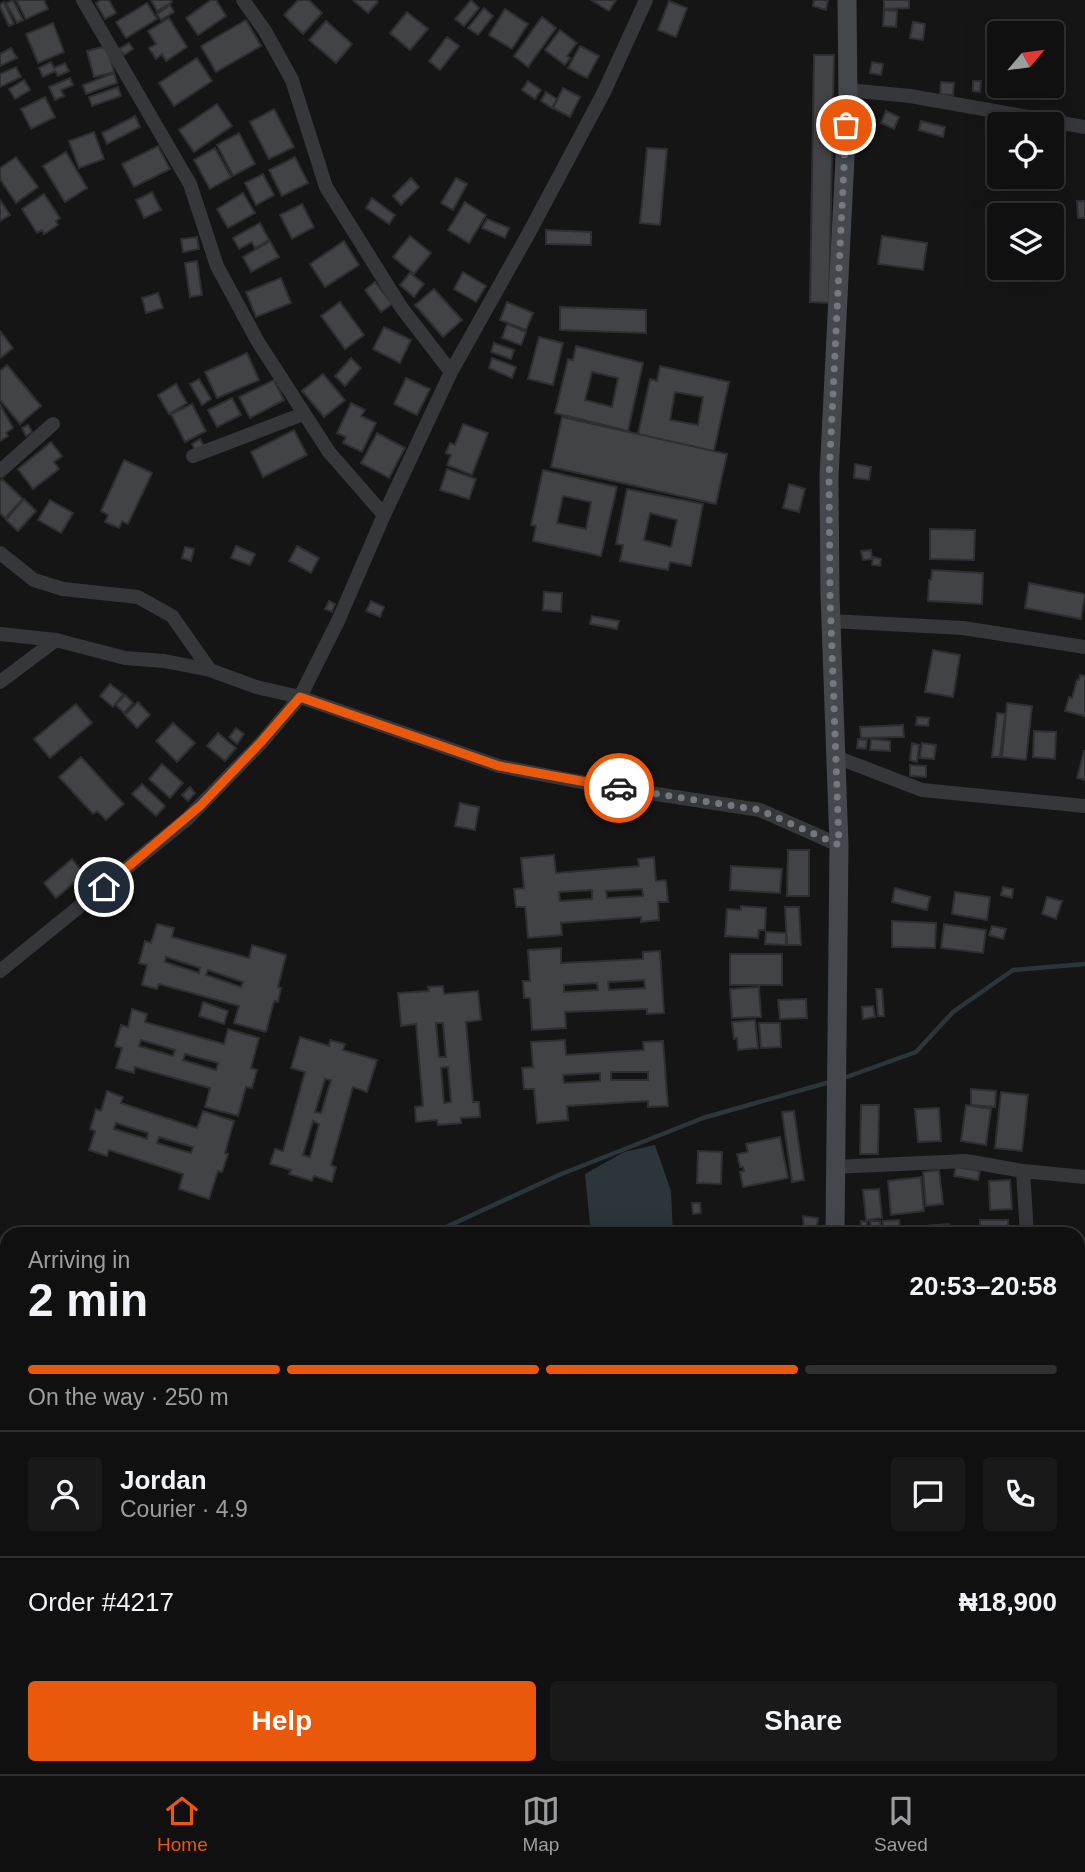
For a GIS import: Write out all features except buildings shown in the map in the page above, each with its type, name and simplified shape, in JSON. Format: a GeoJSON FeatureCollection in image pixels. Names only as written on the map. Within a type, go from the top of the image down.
{"type":"FeatureCollection","features":[{"type":"Feature","properties":{"kind":"main road"},"geometry":{"type":"LineString","coordinates":[[835,1227],[839,845],[829,477],[848,90],[847,0]]}},
{"type":"Feature","properties":{"kind":"street"},"geometry":{"type":"LineString","coordinates":[[83,0],[190,184],[217,265],[258,342],[329,452],[384,515]]}},
{"type":"Feature","properties":{"kind":"street"},"geometry":{"type":"LineString","coordinates":[[243,0],[265,31],[292,80],[326,187],[401,307],[451,372]]}},
{"type":"Feature","properties":{"kind":"street"},"geometry":{"type":"LineString","coordinates":[[0,971],[187,819],[300,697],[338,621],[451,372],[604,92],[646,0]]}},
{"type":"Feature","properties":{"kind":"street"},"geometry":{"type":"LineString","coordinates":[[848,90],[910,96],[1085,127]]}},
{"type":"Feature","properties":{"kind":"street"},"geometry":{"type":"LineString","coordinates":[[193,456],[303,414]]}},
{"type":"Feature","properties":{"kind":"street"},"geometry":{"type":"LineString","coordinates":[[0,471],[53,424]]}},
{"type":"Feature","properties":{"kind":"street"},"geometry":{"type":"LineString","coordinates":[[0,553],[34,580],[63,589],[138,597],[172,616],[210,670]]}},
{"type":"Feature","properties":{"kind":"street"},"geometry":{"type":"LineString","coordinates":[[831,621],[963,628],[1085,647]]}},
{"type":"Feature","properties":{"kind":"street"},"geometry":{"type":"LineString","coordinates":[[0,634],[56,640],[125,658],[164,661],[210,670],[256,687],[300,697],[499,766],[591,784],[760,810],[839,845]]}},
{"type":"Feature","properties":{"kind":"street"},"geometry":{"type":"LineString","coordinates":[[0,682],[56,640]]}},
{"type":"Feature","properties":{"kind":"street"},"geometry":{"type":"LineString","coordinates":[[836,757],[922,790],[1085,806]]}},
{"type":"Feature","properties":{"kind":"street"},"geometry":{"type":"LineString","coordinates":[[834,1167],[966,1161],[1023,1171],[1085,1177]]}},
{"type":"Feature","properties":{"kind":"street"},"geometry":{"type":"LineString","coordinates":[[1023,1171],[1027,1227]]}},
{"type":"Feature","properties":{"kind":"shaded area"},"geometry":{"type":"Polygon","coordinates":[[[655,1145],[671,1191],[673,1227],[590,1227],[585,1174],[624,1152],[655,1145]]]}},
{"type":"Feature","properties":{"kind":"waterway"},"geometry":{"type":"LineString","coordinates":[[841,1079],[916,1052],[953,1012],[1013,970],[1085,964]]}},
{"type":"Feature","properties":{"kind":"waterway"},"geometry":{"type":"LineString","coordinates":[[446,1227],[559,1175],[703,1118],[830,1082]]}},
{"type":"Feature","properties":{"kind":"way so far"},"geometry":{"type":"LineString","coordinates":[[619,788],[760,810],[839,845],[830,595],[829,477],[846,125]]}},
{"type":"Feature","properties":{"kind":"route"},"geometry":{"type":"LineString","coordinates":[[104,887],[187,819],[216,791],[300,697],[499,766],[619,788]]}}]}
